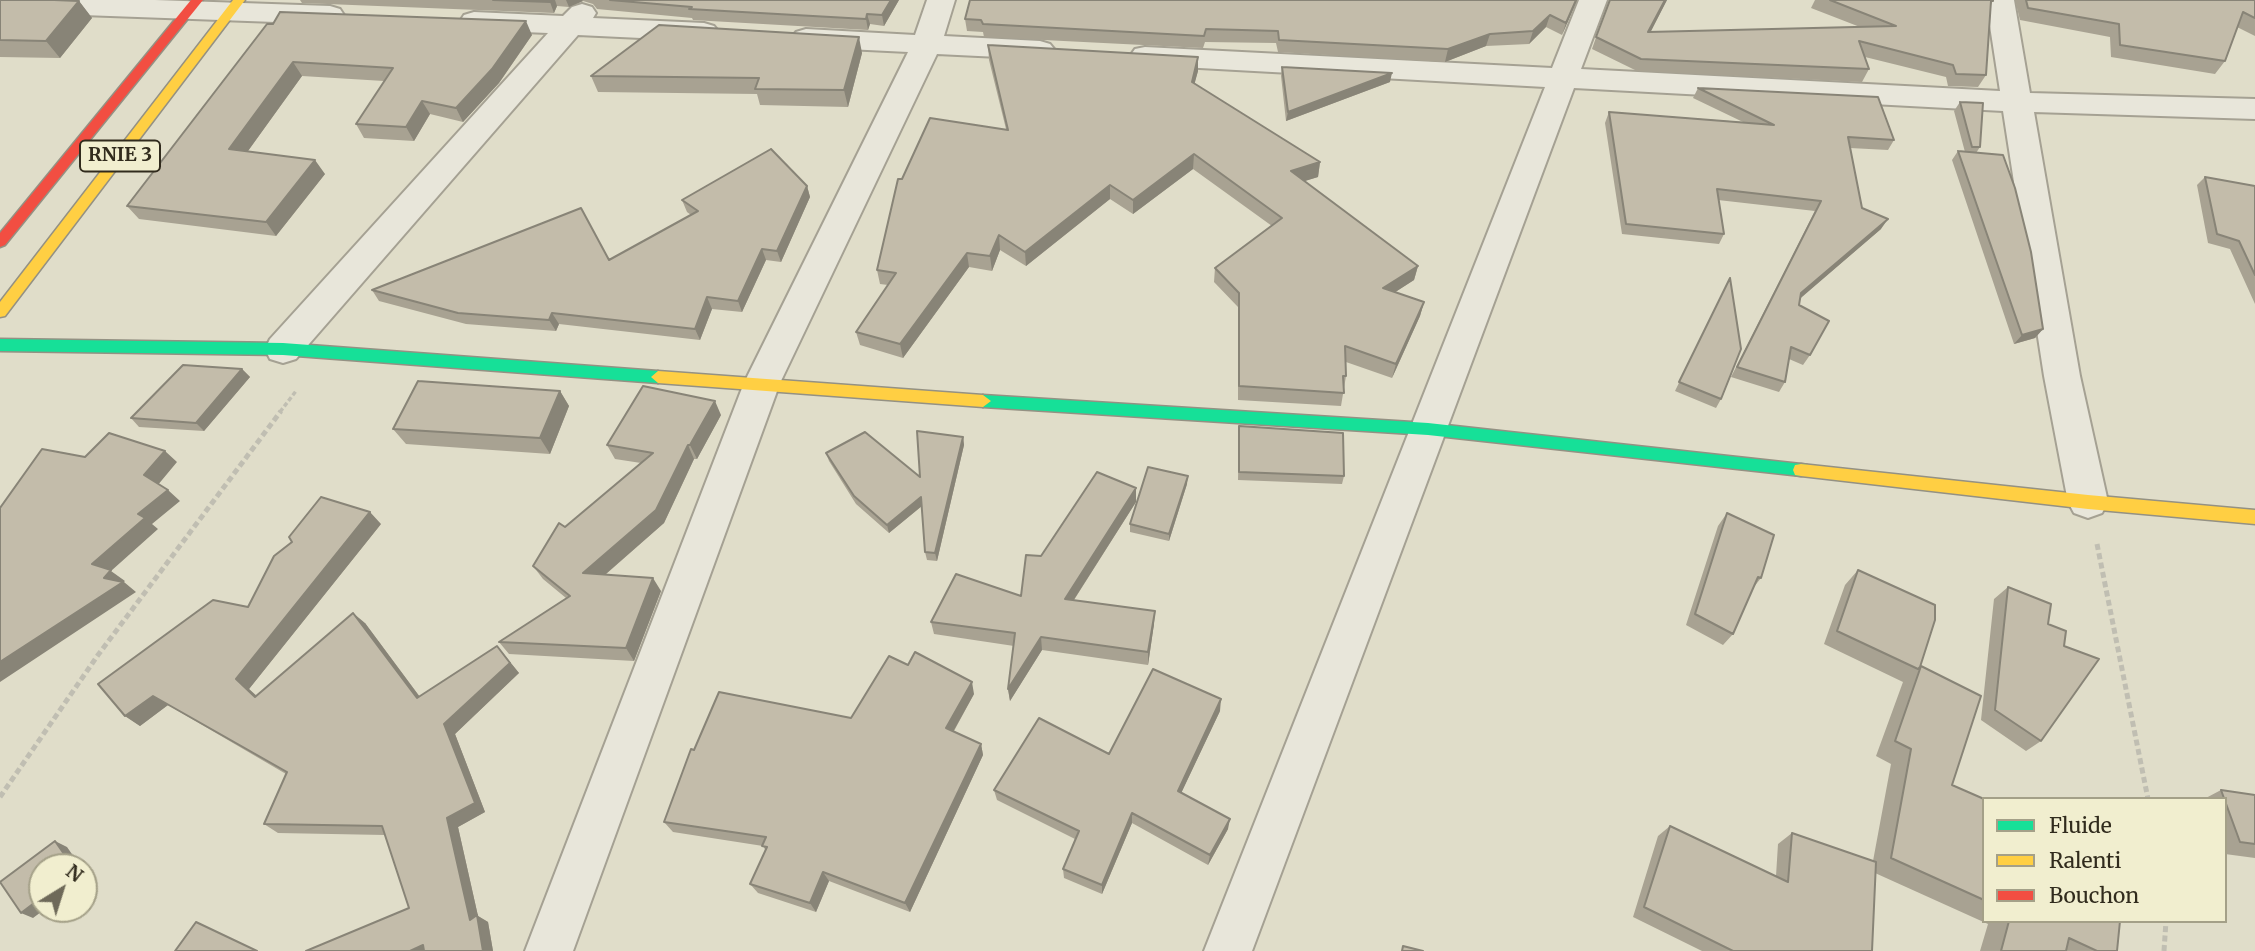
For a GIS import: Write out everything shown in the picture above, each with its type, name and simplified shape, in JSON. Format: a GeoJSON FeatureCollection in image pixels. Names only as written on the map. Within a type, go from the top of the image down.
{"type":"FeatureCollection","features":[{"type":"Feature","properties":{"kind":"main road","name":"RNIE 3"},"geometry":{"type":"LineString","coordinates":[[0,242],[193,5]]}},
{"type":"Feature","properties":{"kind":"main road","name":"RNIE 3"},"geometry":{"type":"LineString","coordinates":[[0,312],[235,5]]}},
{"type":"Feature","properties":{"kind":"main road"},"geometry":{"type":"LineString","coordinates":[[0,345],[326,351],[923,397],[1428,429],[2088,502],[2255,517]]}},
{"type":"Feature","properties":{"kind":"street"},"geometry":{"type":"LineString","coordinates":[[283,349],[592,0]]}},
{"type":"Feature","properties":{"kind":"street"},"geometry":{"type":"LineString","coordinates":[[549,951],[762,383],[927,44],[941,0]]}},
{"type":"Feature","properties":{"kind":"street"},"geometry":{"type":"LineString","coordinates":[[1228,951],[1593,0]]}},
{"type":"Feature","properties":{"kind":"street"},"geometry":{"type":"LineString","coordinates":[[2000,0],[2062,376],[2088,502]]}},
{"type":"Feature","properties":{"kind":"street"},"geometry":{"type":"LineString","coordinates":[[0,3],[235,5],[353,16]]}},
{"type":"Feature","properties":{"kind":"street"},"geometry":{"type":"LineString","coordinates":[[449,20],[735,34]]}},
{"type":"Feature","properties":{"kind":"street"},"geometry":{"type":"LineString","coordinates":[[776,36],[1063,51]]}},
{"type":"Feature","properties":{"kind":"street"},"geometry":{"type":"LineString","coordinates":[[1118,55],[2015,102],[2255,109]]}},
{"type":"Feature","properties":{"kind":"path"},"geometry":{"type":"LineString","coordinates":[[0,797],[98,655],[326,351]]}},
{"type":"Feature","properties":{"kind":"path"},"geometry":{"type":"LineString","coordinates":[[2088,502],[2148,797]]}},
{"type":"Feature","properties":{"kind":"path"},"geometry":{"type":"LineString","coordinates":[[2164,951],[2166,923]]}},
{"type":"Feature","properties":{"kind":"building"},"geometry":{"type":"Polygon","coordinates":[[[0,0],[79,1],[46,41],[0,40],[0,0]]]}},
{"type":"Feature","properties":{"kind":"building"},"geometry":{"type":"Polygon","coordinates":[[[493,0],[551,0],[550,2],[493,0]]]}},
{"type":"Feature","properties":{"kind":"building"},"geometry":{"type":"Polygon","coordinates":[[[610,0],[891,0],[882,15],[867,14],[866,19],[689,9],[692,7],[610,0]]]}},
{"type":"Feature","properties":{"kind":"building"},"geometry":{"type":"Polygon","coordinates":[[[970,0],[1576,0],[1566,23],[1550,15],[1533,31],[1490,34],[1448,49],[1279,40],[1278,31],[1206,29],[1204,36],[983,24],[981,20],[965,19],[970,0]]]}},
{"type":"Feature","properties":{"kind":"building"},"geometry":{"type":"Polygon","coordinates":[[[1610,0],[1665,0],[1648,32],[1896,26],[1830,0],[1993,0],[1986,75],[1956,74],[1953,65],[1859,41],[1869,69],[1641,59],[1596,37],[1610,0]]]}},
{"type":"Feature","properties":{"kind":"building"},"geometry":{"type":"Polygon","coordinates":[[[2026,0],[2255,0],[2255,18],[2243,12],[2225,61],[2120,45],[2119,24],[2028,8],[2026,0]]]}},
{"type":"Feature","properties":{"kind":"building"},"geometry":{"type":"Polygon","coordinates":[[[280,12],[526,21],[492,69],[456,108],[422,101],[406,127],[356,124],[393,68],[293,62],[229,149],[315,160],[266,222],[127,206],[267,24],[273,24],[280,12]]]}},
{"type":"Feature","properties":{"kind":"building"},"geometry":{"type":"Polygon","coordinates":[[[659,25],[859,37],[844,90],[755,89],[759,78],[591,76],[659,25]]]}},
{"type":"Feature","properties":{"kind":"building"},"geometry":{"type":"Polygon","coordinates":[[[988,45],[1198,57],[1192,82],[1320,162],[1291,171],[1418,266],[1383,288],[1424,302],[1396,364],[1345,346],[1344,393],[1239,386],[1239,293],[1215,268],[1282,218],[1194,154],[1133,200],[1110,185],[1025,252],[999,235],[990,256],[967,253],[900,344],[856,332],[896,273],[877,270],[898,179],[902,179],[930,118],[1008,130],[988,45]]]}},
{"type":"Feature","properties":{"kind":"building"},"geometry":{"type":"Polygon","coordinates":[[[1282,67],[1392,73],[1288,112],[1282,67]]]}},
{"type":"Feature","properties":{"kind":"building"},"geometry":{"type":"Polygon","coordinates":[[[1698,88],[1878,97],[1894,140],[1848,137],[1862,208],[1888,219],[1801,293],[1799,305],[1829,321],[1810,355],[1791,347],[1785,382],[1737,367],[1821,201],[1717,189],[1724,234],[1626,224],[1609,112],[1774,125],[1698,88]]]}},
{"type":"Feature","properties":{"kind":"building"},"geometry":{"type":"Polygon","coordinates":[[[1960,102],[1983,103],[1980,147],[1972,147],[1960,102]]]}},
{"type":"Feature","properties":{"kind":"building"},"geometry":{"type":"Polygon","coordinates":[[[771,149],[807,186],[777,251],[762,249],[738,301],[707,297],[695,329],[552,313],[549,320],[458,313],[372,290],[581,208],[609,260],[698,211],[682,200],[771,149]]]}},
{"type":"Feature","properties":{"kind":"building"},"geometry":{"type":"Polygon","coordinates":[[[1958,151],[2003,155],[2015,188],[2031,252],[2043,329],[2022,335],[1958,151]]]}},
{"type":"Feature","properties":{"kind":"building"},"geometry":{"type":"Polygon","coordinates":[[[2205,177],[2255,186],[2255,275],[2239,241],[2217,234],[2205,177]]]}},
{"type":"Feature","properties":{"kind":"building"},"geometry":{"type":"Polygon","coordinates":[[[1730,278],[1741,349],[1721,399],[1679,382],[1730,278]]]}},
{"type":"Feature","properties":{"kind":"building"},"geometry":{"type":"Polygon","coordinates":[[[183,365],[242,369],[196,423],[131,418],[183,365]]]}},
{"type":"Feature","properties":{"kind":"building"},"geometry":{"type":"Polygon","coordinates":[[[418,381],[560,391],[540,438],[393,429],[418,381]]]}},
{"type":"Feature","properties":{"kind":"building"},"geometry":{"type":"Polygon","coordinates":[[[643,386],[715,401],[688,445],[656,510],[583,573],[653,578],[626,648],[499,642],[570,596],[533,566],[559,523],[565,527],[653,453],[607,445],[643,386]]]}},
{"type":"Feature","properties":{"kind":"building"},"geometry":{"type":"Polygon","coordinates":[[[1239,426],[1343,433],[1344,476],[1239,472],[1239,426]]]}},
{"type":"Feature","properties":{"kind":"building"},"geometry":{"type":"Polygon","coordinates":[[[917,431],[963,437],[935,553],[925,552],[921,497],[887,525],[854,496],[826,453],[865,432],[920,477],[917,431]]]}},
{"type":"Feature","properties":{"kind":"building"},"geometry":{"type":"Polygon","coordinates":[[[109,433],[165,451],[144,475],[168,490],[138,514],[145,518],[92,564],[111,570],[104,578],[123,582],[0,662],[0,508],[42,449],[85,457],[109,433]]]}},
{"type":"Feature","properties":{"kind":"building"},"geometry":{"type":"Polygon","coordinates":[[[1148,467],[1188,476],[1169,534],[1130,524],[1148,467]]]}},
{"type":"Feature","properties":{"kind":"building"},"geometry":{"type":"Polygon","coordinates":[[[1097,472],[1136,488],[1065,599],[1155,611],[1148,652],[1041,637],[1008,689],[1015,633],[931,622],[956,574],[1021,596],[1026,555],[1041,556],[1097,472]]]}},
{"type":"Feature","properties":{"kind":"building"},"geometry":{"type":"Polygon","coordinates":[[[321,497],[370,512],[236,679],[255,697],[353,613],[417,698],[497,646],[510,663],[444,724],[475,803],[447,818],[470,920],[477,915],[483,951],[424,951],[423,945],[410,951],[306,951],[409,908],[382,826],[264,824],[287,772],[153,696],[125,716],[98,684],[213,600],[248,607],[274,556],[292,542],[289,537],[321,497]]]}},
{"type":"Feature","properties":{"kind":"building"},"geometry":{"type":"Polygon","coordinates":[[[1727,513],[1774,535],[1761,578],[1758,577],[1733,634],[1695,614],[1727,513]]]}},
{"type":"Feature","properties":{"kind":"building"},"geometry":{"type":"Polygon","coordinates":[[[1858,570],[1935,605],[1935,620],[1918,669],[1837,631],[1858,570]]]}},
{"type":"Feature","properties":{"kind":"building"},"geometry":{"type":"Polygon","coordinates":[[[2008,587],[2051,604],[2048,624],[2066,631],[2064,646],[2099,659],[2041,741],[1995,710],[2008,587]]]}},
{"type":"Feature","properties":{"kind":"building"},"geometry":{"type":"Polygon","coordinates":[[[915,652],[972,682],[946,728],[981,744],[905,903],[823,872],[810,903],[750,884],[767,847],[762,846],[766,837],[664,822],[691,749],[694,750],[719,692],[851,718],[889,656],[908,665],[915,652]]]}},
{"type":"Feature","properties":{"kind":"building"},"geometry":{"type":"Polygon","coordinates":[[[1921,666],[1981,696],[1952,785],[1982,798],[1982,899],[1891,858],[1911,749],[1895,741],[1921,666]]]}},
{"type":"Feature","properties":{"kind":"building"},"geometry":{"type":"Polygon","coordinates":[[[1153,669],[1221,699],[1178,791],[1230,819],[1210,855],[1132,813],[1102,885],[1063,869],[1079,831],[994,790],[1039,718],[1109,754],[1153,669]]]}},
{"type":"Feature","properties":{"kind":"building"},"geometry":{"type":"Polygon","coordinates":[[[2221,790],[2255,795],[2255,844],[2240,842],[2227,806],[2227,797],[2224,797],[2221,790]]]}},
{"type":"Feature","properties":{"kind":"building"},"geometry":{"type":"Polygon","coordinates":[[[1670,826],[1788,882],[1792,833],[1876,862],[1872,951],[1733,951],[1644,907],[1670,826]]]}},
{"type":"Feature","properties":{"kind":"building"},"geometry":{"type":"Polygon","coordinates":[[[55,841],[63,853],[39,853],[55,841]]]}},
{"type":"Feature","properties":{"kind":"building"},"geometry":{"type":"Polygon","coordinates":[[[28,861],[28,908],[21,913],[0,882],[28,861]]]}},
{"type":"Feature","properties":{"kind":"building"},"geometry":{"type":"Polygon","coordinates":[[[196,922],[257,951],[175,951],[196,922]]]}},
{"type":"Feature","properties":{"kind":"building"},"geometry":{"type":"Polygon","coordinates":[[[2008,923],[2120,923],[2117,951],[2097,951],[2069,938],[2066,951],[2001,951],[2008,923]]]}},
{"type":"Feature","properties":{"kind":"building"},"geometry":{"type":"Polygon","coordinates":[[[1403,946],[1423,951],[1402,951],[1403,946]]]}},
{"type":"Feature","properties":{"kind":"traffic: fast"},"geometry":{"type":"LineString","coordinates":[[0,345],[283,349],[658,377]]}},
{"type":"Feature","properties":{"kind":"traffic: fast"},"geometry":{"type":"LineString","coordinates":[[983,401],[1428,429],[1801,470]]}},
{"type":"Feature","properties":{"kind":"traffic: slow"},"geometry":{"type":"LineString","coordinates":[[0,312],[239,0]]}},
{"type":"Feature","properties":{"kind":"traffic: slow"},"geometry":{"type":"LineString","coordinates":[[658,377],[983,401]]}},
{"type":"Feature","properties":{"kind":"traffic: slow"},"geometry":{"type":"LineString","coordinates":[[1801,470],[2088,502],[2255,517]]}},
{"type":"Feature","properties":{"kind":"traffic: jam"},"geometry":{"type":"LineString","coordinates":[[0,242],[197,0]]}}]}
